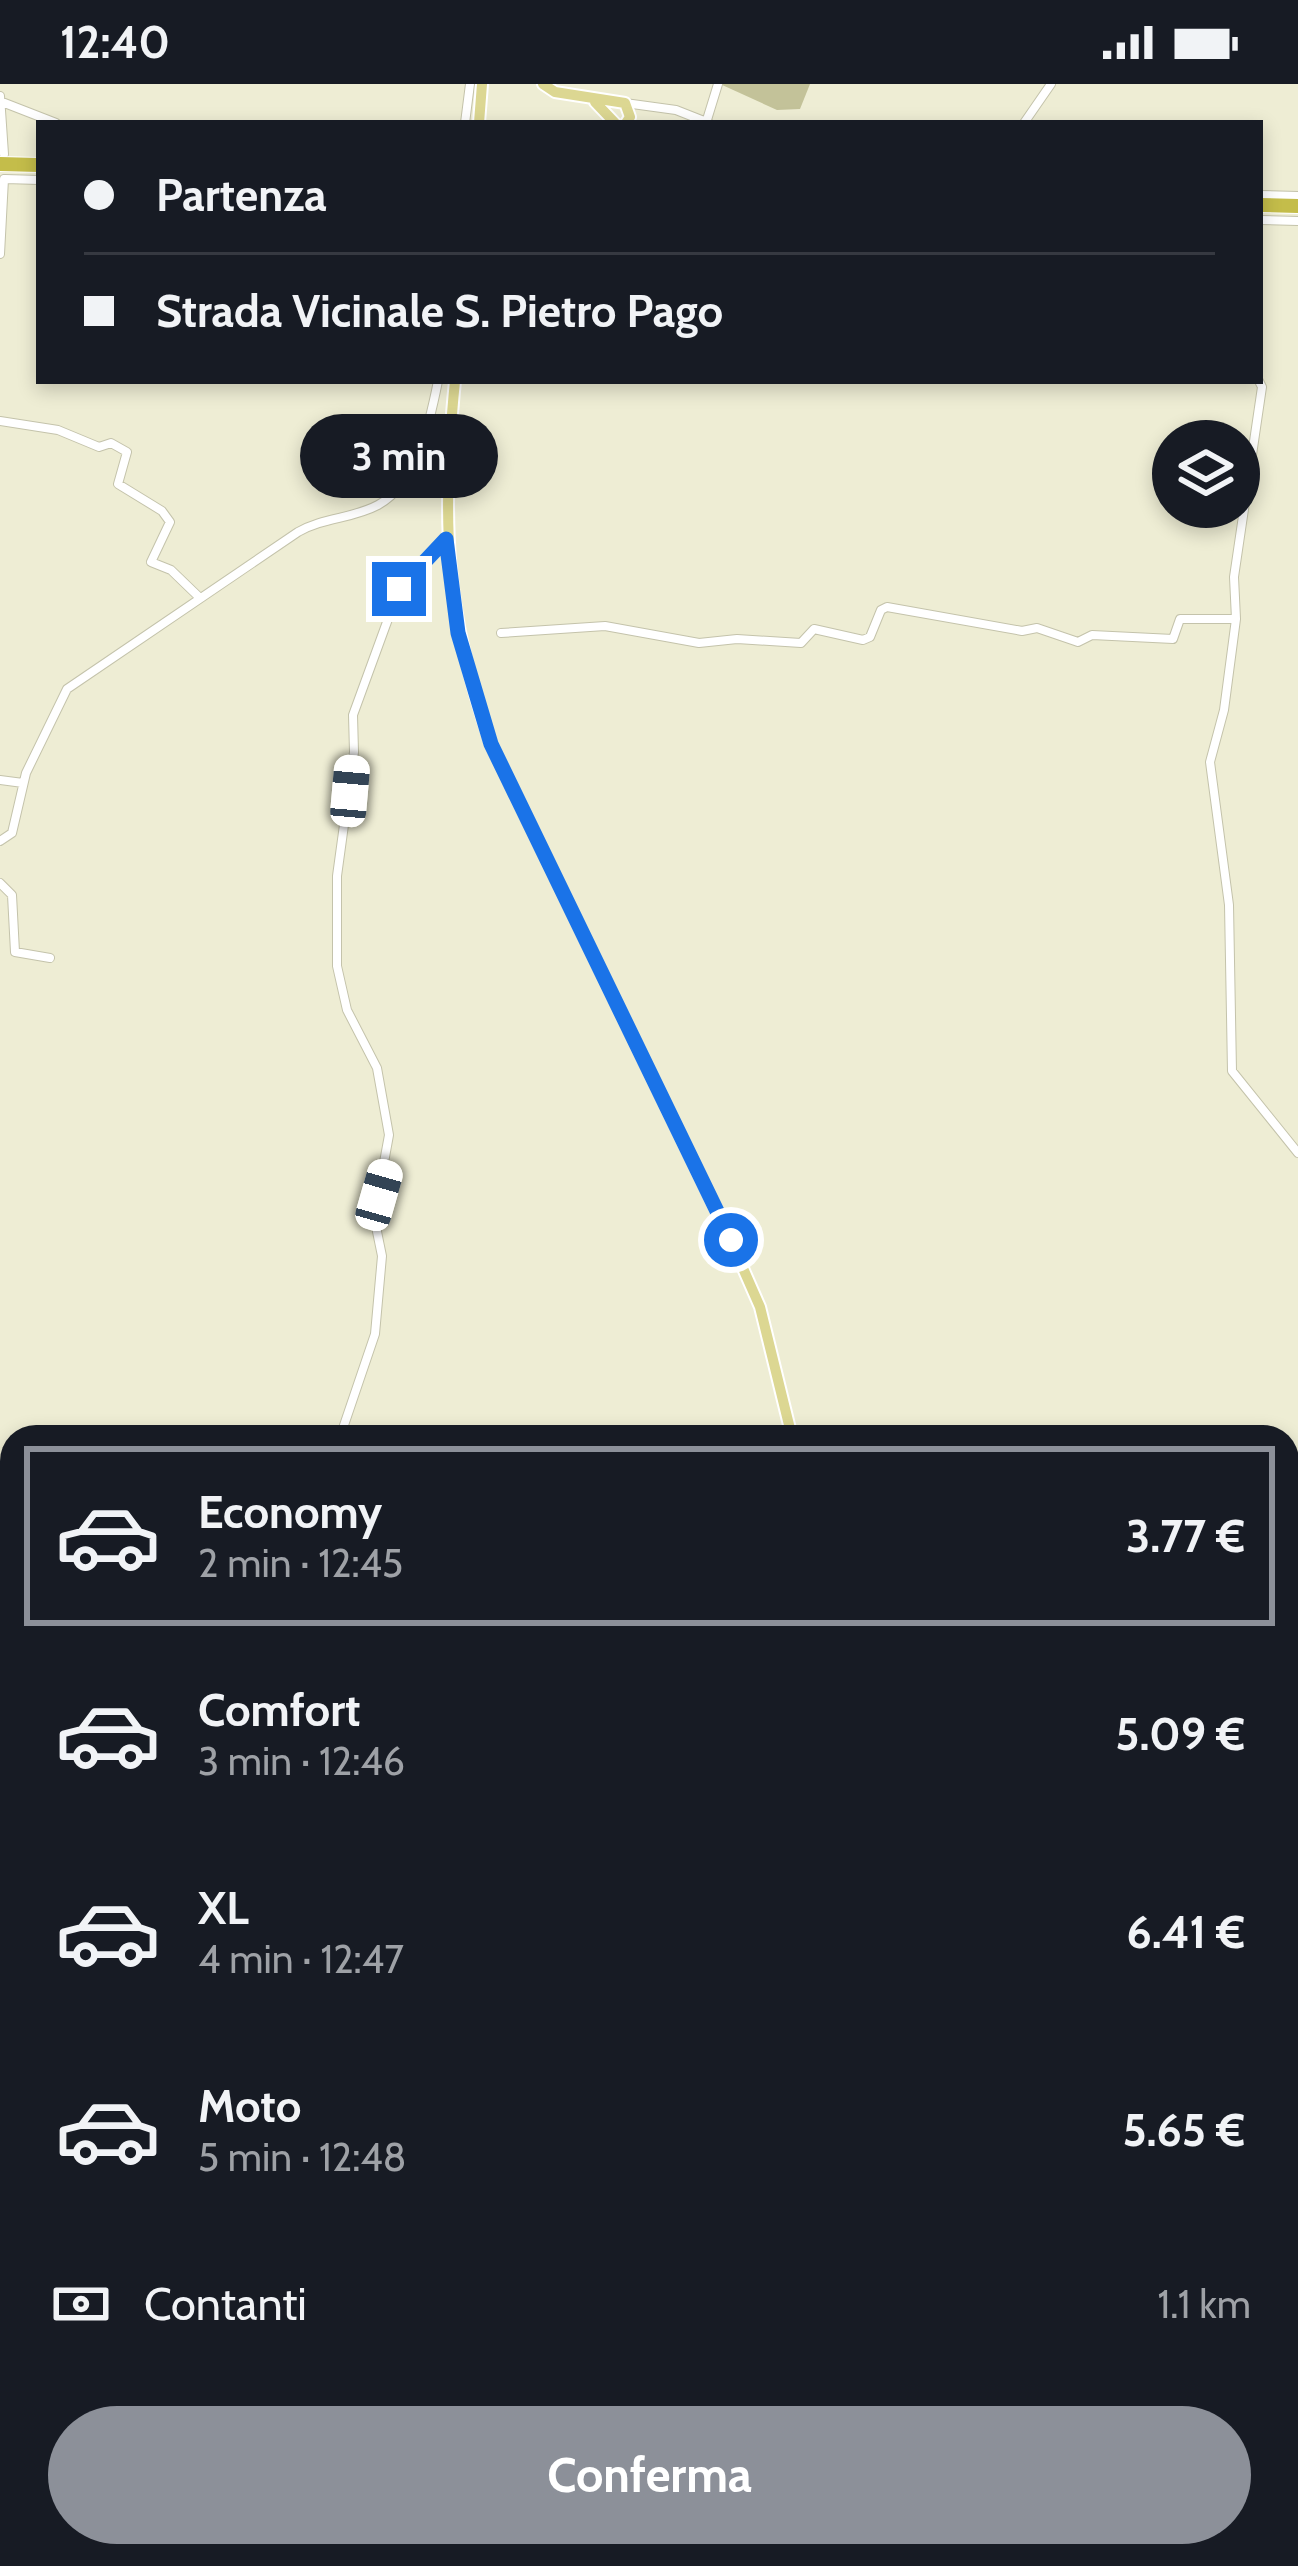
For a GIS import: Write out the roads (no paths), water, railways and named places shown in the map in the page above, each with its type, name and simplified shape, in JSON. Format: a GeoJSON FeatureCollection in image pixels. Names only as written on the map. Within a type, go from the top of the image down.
{"type":"FeatureCollection","features":[{"type":"Feature","properties":{"kind":"highway"},"geometry":{"type":"LineString","coordinates":[[2,169],[36,172]]}},
{"type":"Feature","properties":{"kind":"highway"},"geometry":{"type":"LineString","coordinates":[[1263,212],[1298,213]]}},
{"type":"Feature","properties":{"kind":"main road"},"geometry":{"type":"LineString","coordinates":[[479,120],[482,84]]}},
{"type":"Feature","properties":{"kind":"main road"},"geometry":{"type":"LineString","coordinates":[[543,84],[555,92],[625,103]]}},
{"type":"Feature","properties":{"kind":"main road"},"geometry":{"type":"LineString","coordinates":[[587,98],[613,120]]}},
{"type":"Feature","properties":{"kind":"main road"},"geometry":{"type":"LineString","coordinates":[[625,103],[628,120]]}},
{"type":"Feature","properties":{"kind":"main road"},"geometry":{"type":"LineString","coordinates":[[616,120],[625,103]]}},
{"type":"Feature","properties":{"kind":"main road"},"geometry":{"type":"LineString","coordinates":[[456,385],[446,539],[458,633],[491,744],[731,1240],[760,1307],[789,1425]]}},
{"type":"Feature","properties":{"kind":"street"},"geometry":{"type":"LineString","coordinates":[[465,120],[470,84]]}},
{"type":"Feature","properties":{"kind":"street"},"geometry":{"type":"LineString","coordinates":[[708,120],[718,84]]}},
{"type":"Feature","properties":{"kind":"street"},"geometry":{"type":"LineString","coordinates":[[1038,102],[1041,84]]}},
{"type":"Feature","properties":{"kind":"street"},"geometry":{"type":"LineString","coordinates":[[1026,120],[1051,84]]}},
{"type":"Feature","properties":{"kind":"street"},"geometry":{"type":"LineString","coordinates":[[0,254],[1,99],[49,120]]}},
{"type":"Feature","properties":{"kind":"street"},"geometry":{"type":"LineString","coordinates":[[625,103],[700,120]]}},
{"type":"Feature","properties":{"kind":"street"},"geometry":{"type":"LineString","coordinates":[[628,120],[660,108]]}},
{"type":"Feature","properties":{"kind":"street"},"geometry":{"type":"LineString","coordinates":[[1263,195],[1298,196]]}},
{"type":"Feature","properties":{"kind":"street"},"geometry":{"type":"LineString","coordinates":[[0,841],[12,833],[23,783],[67,689],[317,521],[386,499],[414,461],[437,384]]}},
{"type":"Feature","properties":{"kind":"street"},"geometry":{"type":"LineString","coordinates":[[1260,384],[1234,577],[1236,619],[1224,710],[1210,762],[1229,905],[1229,1046],[1234,1077],[1298,1153]]}},
{"type":"Feature","properties":{"kind":"street"},"geometry":{"type":"LineString","coordinates":[[0,421],[58,430],[97,446],[111,443],[127,452],[118,484],[165,513],[170,522],[151,562],[171,570],[200,598]]}},
{"type":"Feature","properties":{"kind":"street"},"geometry":{"type":"LineString","coordinates":[[344,1425],[376,1334],[382,1256],[374,1217],[389,1135],[377,1068],[346,1010],[338,966],[338,876],[350,791],[353,715],[399,589],[446,539]]}},
{"type":"Feature","properties":{"kind":"street"},"geometry":{"type":"LineString","coordinates":[[501,633],[579,625],[643,629],[699,643],[801,643],[809,629],[862,640],[869,638],[881,610],[887,608],[1022,631],[1037,628],[1078,642],[1092,635],[1173,639],[1180,619],[1236,619]]}},
{"type":"Feature","properties":{"kind":"street"},"geometry":{"type":"LineString","coordinates":[[0,780],[23,783]]}},
{"type":"Feature","properties":{"kind":"street"},"geometry":{"type":"LineString","coordinates":[[0,883],[11,892],[15,952],[50,958]]}}]}
